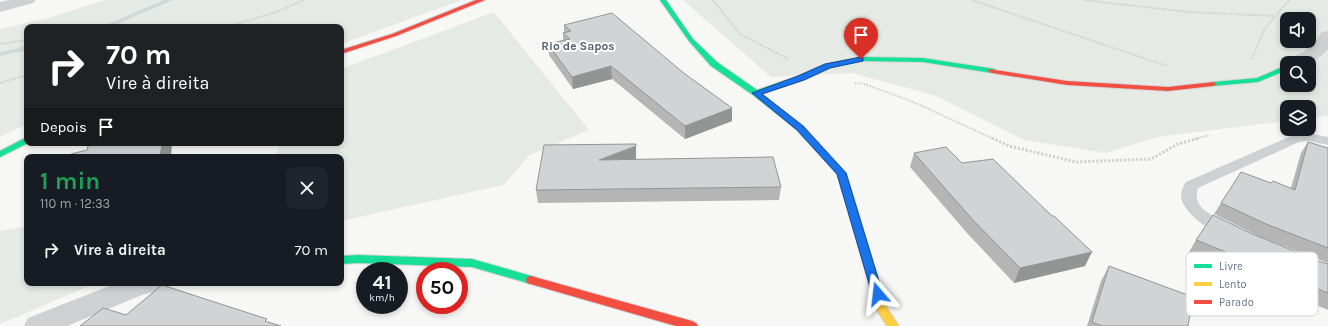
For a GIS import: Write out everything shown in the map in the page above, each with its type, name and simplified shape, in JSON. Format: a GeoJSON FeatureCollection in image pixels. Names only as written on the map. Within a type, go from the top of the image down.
{"type":"FeatureCollection","features":[{"type":"Feature","properties":{"kind":"street"},"geometry":{"type":"LineString","coordinates":[[0,7],[28,0]]}},
{"type":"Feature","properties":{"kind":"street"},"geometry":{"type":"LineString","coordinates":[[344,51],[394,35],[482,0]]}},
{"type":"Feature","properties":{"kind":"street"},"geometry":{"type":"LineString","coordinates":[[663,0],[691,40],[714,64],[756,93],[800,128],[841,173],[882,308],[894,326]]}},
{"type":"Feature","properties":{"kind":"street"},"geometry":{"type":"LineString","coordinates":[[1309,56],[1322,46],[1328,36]]}},
{"type":"Feature","properties":{"kind":"street"},"geometry":{"type":"LineString","coordinates":[[756,93],[828,66],[861,59],[923,60],[1067,83],[1168,89],[1258,80],[1280,70]]}},
{"type":"Feature","properties":{"kind":"street"},"geometry":{"type":"LineString","coordinates":[[0,154],[24,142]]}},
{"type":"Feature","properties":{"kind":"street"},"geometry":{"type":"LineString","coordinates":[[344,260],[472,263],[692,326]]}},
{"type":"Feature","properties":{"kind":"street"},"geometry":{"type":"LineString","coordinates":[[38,326],[137,286]]}},
{"type":"Feature","properties":{"kind":"lane"},"geometry":{"type":"LineString","coordinates":[[1235,234],[1207,220],[1193,208],[1189,197],[1191,185],[1296,140],[1308,138],[1328,141]]}},
{"type":"Feature","properties":{"kind":"path"},"geometry":{"type":"LineString","coordinates":[[237,24],[276,12],[304,0]]}},
{"type":"Feature","properties":{"kind":"path"},"geometry":{"type":"LineString","coordinates":[[713,0],[740,34],[814,72]]}},
{"type":"Feature","properties":{"kind":"path"},"geometry":{"type":"LineString","coordinates":[[972,0],[1171,67]]}},
{"type":"Feature","properties":{"kind":"path"},"geometry":{"type":"LineString","coordinates":[[1084,0],[1189,12],[1275,16]]}},
{"type":"Feature","properties":{"kind":"path"},"geometry":{"type":"LineString","coordinates":[[1245,82],[1250,75],[1254,51],[1264,30],[1289,0]]}},
{"type":"Feature","properties":{"kind":"path"},"geometry":{"type":"LineString","coordinates":[[0,44],[24,40]]}},
{"type":"Feature","properties":{"kind":"path"},"geometry":{"type":"LineString","coordinates":[[0,83],[24,76]]}},
{"type":"Feature","properties":{"kind":"path"},"geometry":{"type":"LineString","coordinates":[[849,82],[864,84],[912,101],[1009,146],[1076,162],[1151,159],[1178,144],[1210,135]]}},
{"type":"Feature","properties":{"kind":"shaded area"},"geometry":{"type":"Polygon","coordinates":[[[105,0],[462,0],[344,43],[344,24],[24,24],[24,125],[0,137],[0,29],[44,19],[105,0]]]}},
{"type":"Feature","properties":{"kind":"shaded area"},"geometry":{"type":"Polygon","coordinates":[[[683,0],[1328,0],[1328,116],[1316,117],[1316,100],[1280,100],[1280,122],[1157,137],[1106,153],[1024,140],[936,96],[852,73],[771,77],[683,0]]]}},
{"type":"Feature","properties":{"kind":"shaded area"},"geometry":{"type":"Polygon","coordinates":[[[494,12],[589,130],[530,155],[503,185],[344,220],[344,154],[276,154],[279,146],[344,146],[344,68],[494,12]]]}},
{"type":"Feature","properties":{"kind":"shaded area"},"geometry":{"type":"Polygon","coordinates":[[[24,227],[24,286],[89,286],[0,324],[0,231],[24,227]]]}},
{"type":"Feature","properties":{"kind":"building"},"geometry":{"type":"Polygon","coordinates":[[[612,13],[685,74],[732,108],[685,126],[611,66],[572,77],[548,44],[570,39],[563,33],[571,31],[564,25],[612,13]]]}},
{"type":"Feature","properties":{"kind":"building"},"geometry":{"type":"Polygon","coordinates":[[[1308,142],[1328,148],[1328,248],[1266,224],[1221,203],[1241,172],[1271,183],[1273,181],[1295,190],[1308,142]]]}},
{"type":"Feature","properties":{"kind":"building"},"geometry":{"type":"Polygon","coordinates":[[[636,144],[636,146],[599,160],[773,157],[781,187],[536,190],[544,145],[636,144]]]}},
{"type":"Feature","properties":{"kind":"building"},"geometry":{"type":"Polygon","coordinates":[[[88,146],[162,146],[160,154],[71,154],[87,150],[88,146]]]}},
{"type":"Feature","properties":{"kind":"building"},"geometry":{"type":"Polygon","coordinates":[[[946,147],[962,163],[993,159],[1092,252],[1020,268],[972,219],[914,153],[946,147]]]}},
{"type":"Feature","properties":{"kind":"building"},"geometry":{"type":"Polygon","coordinates":[[[1213,215],[1250,233],[1297,252],[1226,252],[1196,240],[1213,215]]]}},
{"type":"Feature","properties":{"kind":"building"},"geometry":{"type":"Polygon","coordinates":[[[1318,261],[1328,264],[1328,293],[1318,289],[1318,261]]]}},
{"type":"Feature","properties":{"kind":"building"},"geometry":{"type":"Polygon","coordinates":[[[1109,266],[1186,294],[1186,316],[1190,316],[1188,326],[1102,326],[1092,322],[1109,266]]]}},
{"type":"Feature","properties":{"kind":"building"},"geometry":{"type":"Polygon","coordinates":[[[161,286],[165,286],[267,319],[265,321],[281,326],[80,326],[103,308],[126,315],[161,286]]]}},
{"type":"Feature","properties":{"kind":"waterway"},"geometry":{"type":"LineString","coordinates":[[111,24],[170,0]]}},
{"type":"Feature","properties":{"kind":"waterway"},"geometry":{"type":"LineString","coordinates":[[0,54],[24,49]]}},
{"type":"Feature","properties":{"kind":"traffic: fast"},"geometry":{"type":"LineString","coordinates":[[663,0],[691,40],[714,64],[756,93],[800,128],[841,173],[870,269]]}},
{"type":"Feature","properties":{"kind":"traffic: fast"},"geometry":{"type":"LineString","coordinates":[[756,93],[801,78],[828,66],[861,59],[923,60],[992,71]]}},
{"type":"Feature","properties":{"kind":"traffic: fast"},"geometry":{"type":"LineString","coordinates":[[1213,84],[1258,80],[1280,70]]}},
{"type":"Feature","properties":{"kind":"traffic: fast"},"geometry":{"type":"LineString","coordinates":[[0,154],[24,142]]}},
{"type":"Feature","properties":{"kind":"traffic: fast"},"geometry":{"type":"LineString","coordinates":[[344,260],[472,263],[531,280]]}},
{"type":"Feature","properties":{"kind":"traffic: slow"},"geometry":{"type":"LineString","coordinates":[[870,269],[882,309],[893,326]]}},
{"type":"Feature","properties":{"kind":"traffic: jam"},"geometry":{"type":"LineString","coordinates":[[344,51],[394,35],[482,0]]}},
{"type":"Feature","properties":{"kind":"traffic: jam"},"geometry":{"type":"LineString","coordinates":[[992,71],[1067,83],[1168,89],[1213,84]]}},
{"type":"Feature","properties":{"kind":"traffic: jam"},"geometry":{"type":"LineString","coordinates":[[531,280],[692,326]]}},
{"type":"Feature","properties":{"kind":"district","name":"Rio de Sapos"},"geometry":{"type":"Point","coordinates":[578,46]}},
{"type":"Feature","properties":{"kind":"route"},"geometry":{"type":"LineString","coordinates":[[861,59],[828,66],[801,78],[756,93],[800,128],[841,173],[878,294]]}}]}
